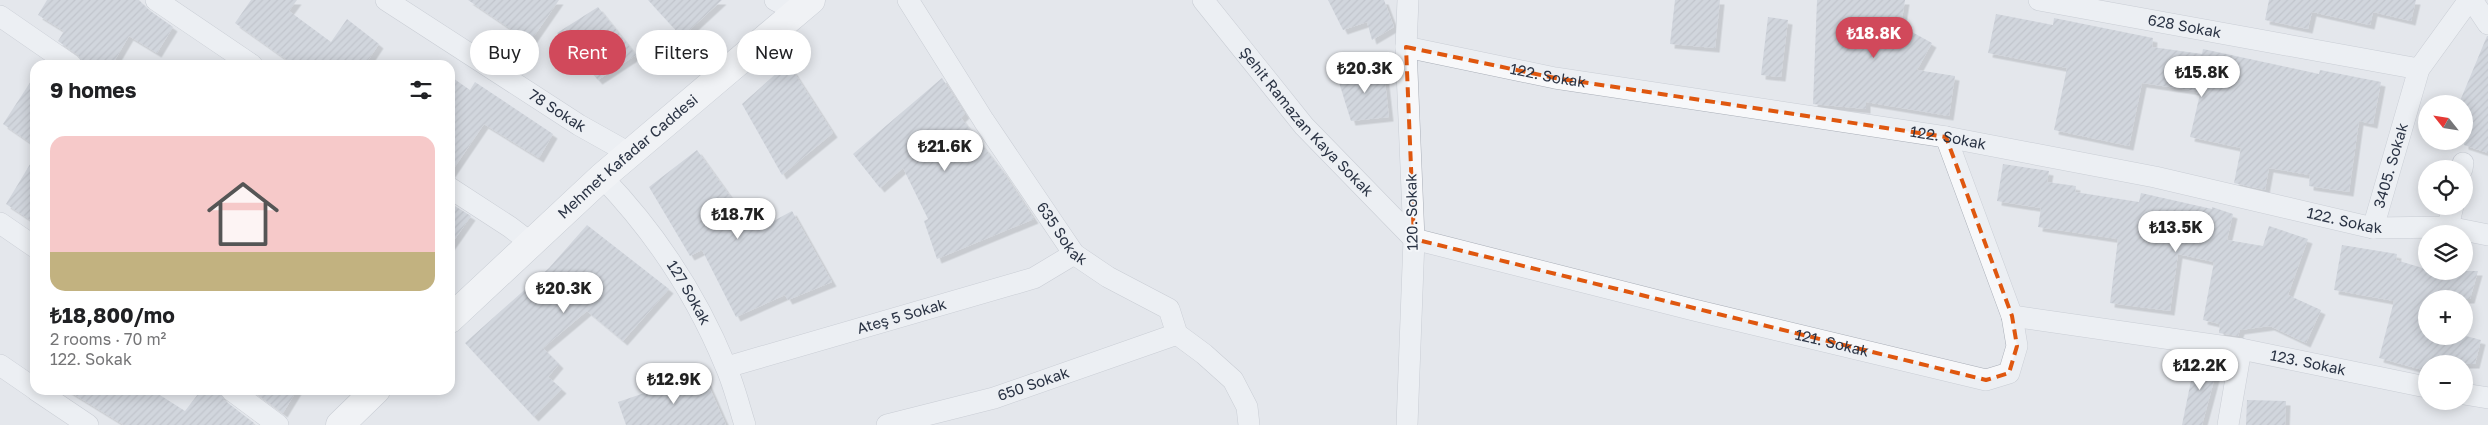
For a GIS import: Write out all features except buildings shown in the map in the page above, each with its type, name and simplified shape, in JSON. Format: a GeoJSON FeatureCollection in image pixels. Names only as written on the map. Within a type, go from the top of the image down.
{"type":"FeatureCollection","features":[{"type":"Feature","properties":{"kind":"main road","name":"Mehmet Kafadar Caddesi"},"geometry":{"type":"LineString","coordinates":[[455,314],[602,177],[795,4]]}},
{"type":"Feature","properties":{"kind":"main road"},"geometry":{"type":"LineString","coordinates":[[340,425],[371,395]]}},
{"type":"Feature","properties":{"kind":"street"},"geometry":{"type":"LineString","coordinates":[[156,0],[245,60]]}},
{"type":"Feature","properties":{"kind":"street","name":"78 Sokak"},"geometry":{"type":"LineString","coordinates":[[386,0],[579,124],[629,153]]}},
{"type":"Feature","properties":{"kind":"street","name":"635 Sokak"},"geometry":{"type":"LineString","coordinates":[[908,0],[984,121],[1074,254],[1108,277],[1169,309],[1177,334]]}},
{"type":"Feature","properties":{"kind":"street","name":"Şehit Ramazan Kaya Sokak"},"geometry":{"type":"LineString","coordinates":[[1203,0],[1304,126],[1414,239]]}},
{"type":"Feature","properties":{"kind":"street","name":"120. Sokak"},"geometry":{"type":"LineString","coordinates":[[1407,425],[1414,239],[1406,46],[1408,0]]}},
{"type":"Feature","properties":{"kind":"street","name":"628 Sokak"},"geometry":{"type":"LineString","coordinates":[[2039,0],[2105,6],[2419,69]]}},
{"type":"Feature","properties":{"kind":"street"},"geometry":{"type":"LineString","coordinates":[[2471,0],[2488,24]]}},
{"type":"Feature","properties":{"kind":"street","name":"3405. Sokak"},"geometry":{"type":"LineString","coordinates":[[2373,228],[2419,69],[2471,0]]}},
{"type":"Feature","properties":{"kind":"street"},"geometry":{"type":"LineString","coordinates":[[0,16],[64,60]]}},
{"type":"Feature","properties":{"kind":"street","name":"122. Sokak"},"geometry":{"type":"LineString","coordinates":[[1406,46],[1555,78],[1946,137],[2155,176],[2373,228],[2418,227]]}},
{"type":"Feature","properties":{"kind":"street","name":"121. Sokak"},"geometry":{"type":"LineString","coordinates":[[1414,239],[1694,310],[1986,380],[2009,373],[2017,346],[2012,316],[2000,279],[1946,137]]}},
{"type":"Feature","properties":{"kind":"street","name":"127 Sokak"},"geometry":{"type":"LineString","coordinates":[[602,177],[632,208],[684,282],[727,368],[745,425]]}},
{"type":"Feature","properties":{"kind":"street"},"geometry":{"type":"LineString","coordinates":[[455,191],[510,226],[531,243]]}},
{"type":"Feature","properties":{"kind":"street"},"geometry":{"type":"LineString","coordinates":[[0,223],[30,244]]}},
{"type":"Feature","properties":{"kind":"street","name":"122. Sokak"},"geometry":{"type":"LineString","coordinates":[[2473,232],[2488,235]]}},
{"type":"Feature","properties":{"kind":"street","name":"Ateş 5 Sokak"},"geometry":{"type":"LineString","coordinates":[[727,368],[1034,278],[1074,254]]}},
{"type":"Feature","properties":{"kind":"street","name":"123. Sokak"},"geometry":{"type":"LineString","coordinates":[[2012,316],[2241,349],[2418,385]]}},
{"type":"Feature","properties":{"kind":"street"},"geometry":{"type":"LineString","coordinates":[[1177,334],[1204,354],[1233,380],[1247,407],[1250,425]]}},
{"type":"Feature","properties":{"kind":"street","name":"650 Sokak"},"geometry":{"type":"LineString","coordinates":[[887,425],[994,398],[1177,334]]}},
{"type":"Feature","properties":{"kind":"street"},"geometry":{"type":"LineString","coordinates":[[2228,425],[2241,349]]}},
{"type":"Feature","properties":{"kind":"street"},"geometry":{"type":"LineString","coordinates":[[0,365],[30,385]]}},
{"type":"Feature","properties":{"kind":"street"},"geometry":{"type":"LineString","coordinates":[[45,395],[88,425]]}},
{"type":"Feature","properties":{"kind":"street"},"geometry":{"type":"LineString","coordinates":[[238,395],[278,425]]}},
{"type":"Feature","properties":{"kind":"street"},"geometry":{"type":"LineString","coordinates":[[2473,396],[2488,398]]}},
{"type":"Feature","properties":{"kind":"highlighted area"},"geometry":{"type":"Polygon","coordinates":[[[1406,47],[1555,78],[1946,137],[2012,316],[2017,346],[2009,373],[1986,380],[1414,239],[1406,47]]]}}]}
